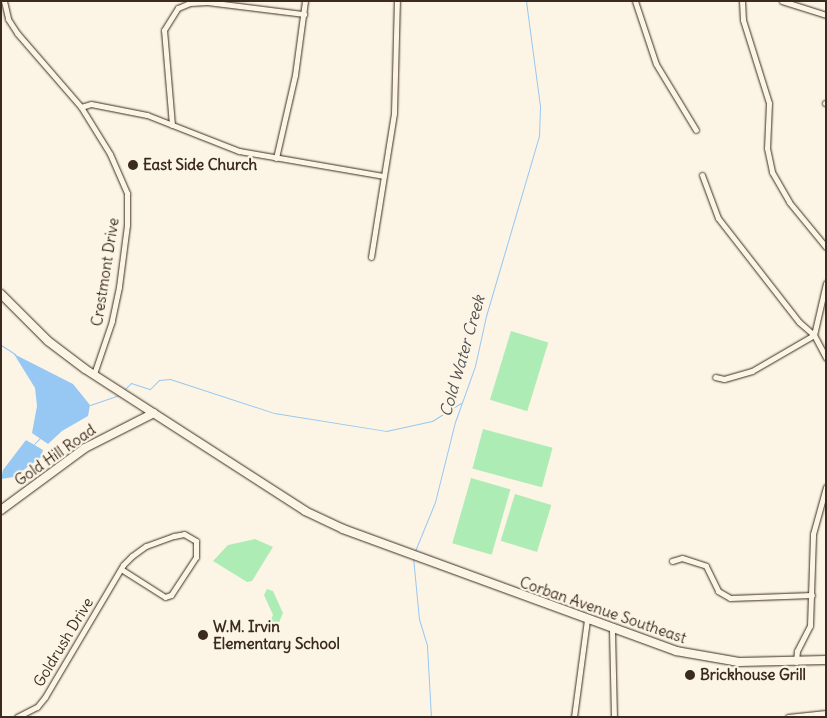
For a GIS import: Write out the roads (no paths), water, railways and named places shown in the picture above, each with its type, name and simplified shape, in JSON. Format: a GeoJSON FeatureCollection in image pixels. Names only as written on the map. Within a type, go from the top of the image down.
{"type":"FeatureCollection","features":[{"type":"Feature","properties":{"kind":"main road","name":"Corban Avenue Southeast"},"geometry":{"type":"LineString","coordinates":[[1,294],[48,341],[94,374],[305,511],[342,530],[647,642],[711,658],[757,663],[826,660]]}},
{"type":"Feature","properties":{"kind":"main road","name":"Gold Hill Road"},"geometry":{"type":"LineString","coordinates":[[1,510],[84,448],[154,413]]}},
{"type":"Feature","properties":{"kind":"street","name":"Crestmont Drive"},"geometry":{"type":"LineString","coordinates":[[4,1],[8,19],[17,33],[81,107],[120,173],[128,200],[125,247],[112,321],[94,374]]}},
{"type":"Feature","properties":{"kind":"street"},"geometry":{"type":"LineString","coordinates":[[276,158],[295,75],[305,1]]}},
{"type":"Feature","properties":{"kind":"street"},"geometry":{"type":"LineString","coordinates":[[371,257],[394,113],[397,1]]}},
{"type":"Feature","properties":{"kind":"street"},"geometry":{"type":"LineString","coordinates":[[635,1],[650,52],[696,130]]}},
{"type":"Feature","properties":{"kind":"street"},"geometry":{"type":"LineString","coordinates":[[742,1],[743,20],[769,103],[767,148],[772,172],[789,202],[826,247]]}},
{"type":"Feature","properties":{"kind":"street"},"geometry":{"type":"LineString","coordinates":[[782,1],[826,15]]}},
{"type":"Feature","properties":{"kind":"street"},"geometry":{"type":"LineString","coordinates":[[172,125],[164,30],[178,8],[190,3],[207,2],[304,14]]}},
{"type":"Feature","properties":{"kind":"street"},"geometry":{"type":"LineString","coordinates":[[81,107],[92,104],[122,110],[172,125],[226,148],[383,176]]}},
{"type":"Feature","properties":{"kind":"street"},"geometry":{"type":"LineString","coordinates":[[702,175],[718,218],[799,322],[814,335],[826,358]]}},
{"type":"Feature","properties":{"kind":"street"},"geometry":{"type":"LineString","coordinates":[[715,377],[724,378],[752,371],[814,335],[826,283]]}},
{"type":"Feature","properties":{"kind":"street"},"geometry":{"type":"LineString","coordinates":[[796,662],[798,651],[810,626],[813,534],[826,487]]}},
{"type":"Feature","properties":{"kind":"street","name":"Goldrush Drive"},"geometry":{"type":"LineString","coordinates":[[17,717],[37,707],[45,697],[121,569],[132,556],[162,539],[184,534],[196,541],[196,557],[172,595],[165,597],[121,569]]}},
{"type":"Feature","properties":{"kind":"street"},"geometry":{"type":"LineString","coordinates":[[672,561],[682,558],[706,566],[718,590],[730,598],[812,595]]}},
{"type":"Feature","properties":{"kind":"street"},"geometry":{"type":"LineString","coordinates":[[574,717],[588,620]]}},
{"type":"Feature","properties":{"kind":"street"},"geometry":{"type":"LineString","coordinates":[[612,630],[614,717]]}},
{"type":"Feature","properties":{"kind":"street"},"geometry":{"type":"LineString","coordinates":[[788,717],[826,713]]}},
{"type":"Feature","properties":{"kind":"water"},"geometry":{"type":"Polygon","coordinates":[[[14,354],[73,384],[90,405],[88,416],[62,431],[48,444],[32,433],[37,406],[35,388],[14,354]]]}},
{"type":"Feature","properties":{"kind":"water"},"geometry":{"type":"Polygon","coordinates":[[[26,440],[43,450],[41,457],[14,477],[1,479],[3,470],[26,440]]]}},
{"type":"Feature","properties":{"kind":"waterway","name":"Cold Water Creek"},"geometry":{"type":"LineString","coordinates":[[415,551],[435,502],[455,422],[475,366],[486,316],[539,136],[540,106],[526,1]]}},
{"type":"Feature","properties":{"kind":"waterway"},"geometry":{"type":"LineString","coordinates":[[1,345],[15,354]]}},
{"type":"Feature","properties":{"kind":"waterway"},"geometry":{"type":"LineString","coordinates":[[124,390],[131,383],[150,389],[159,380],[170,379],[274,413],[386,431],[432,421],[461,403]]}},
{"type":"Feature","properties":{"kind":"waterway"},"geometry":{"type":"LineString","coordinates":[[90,405],[119,395]]}},
{"type":"Feature","properties":{"kind":"waterway"},"geometry":{"type":"LineString","coordinates":[[34,444],[40,438]]}},
{"type":"Feature","properties":{"kind":"waterway","name":"Cold Water Creek"},"geometry":{"type":"LineString","coordinates":[[413,557],[419,619],[427,646],[431,717]]}},
{"type":"Feature","properties":{"kind":"place","name":"East Side Church"},"geometry":{"type":"Point","coordinates":[133,165]}},
{"type":"Feature","properties":{"kind":"place","name":"W.M. Irvin Elementary School"},"geometry":{"type":"Point","coordinates":[203,635]}},
{"type":"Feature","properties":{"kind":"place","name":"Brickhouse Grill"},"geometry":{"type":"Point","coordinates":[690,675]}}]}
